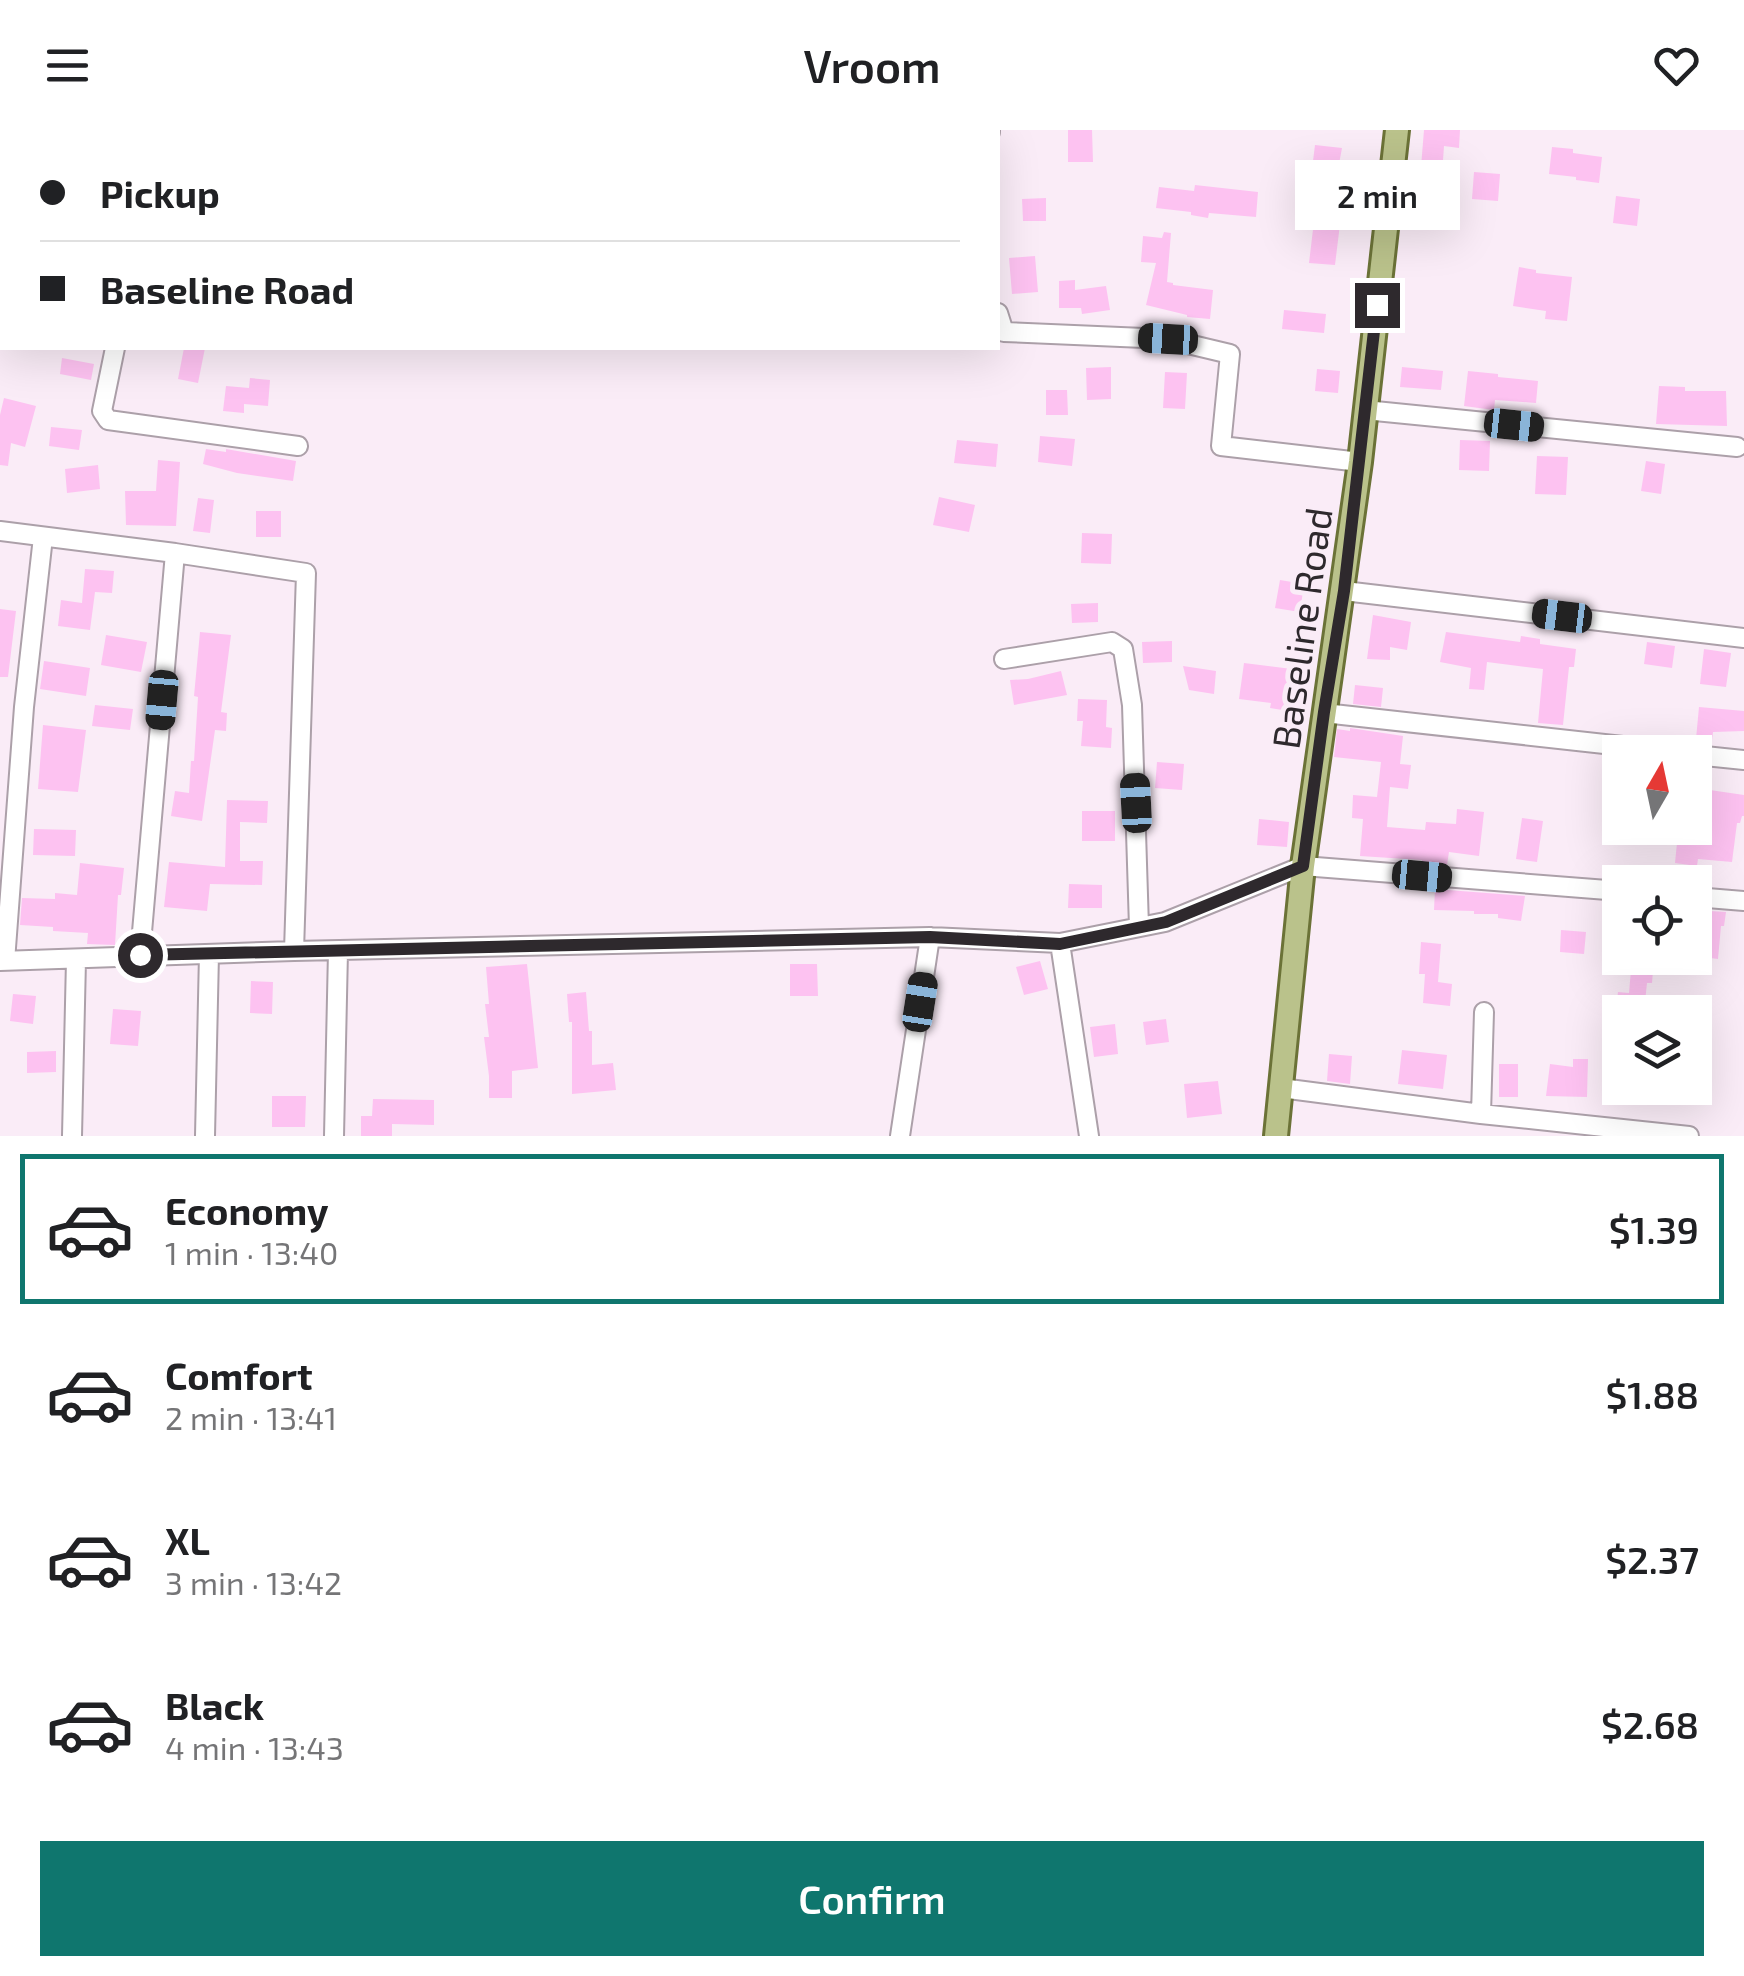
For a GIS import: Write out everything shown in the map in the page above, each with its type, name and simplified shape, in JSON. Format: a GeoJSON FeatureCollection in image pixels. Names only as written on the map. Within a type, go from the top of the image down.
{"type":"FeatureCollection","features":[{"type":"Feature","properties":{"kind":"main road","name":"Baseline Road"},"geometry":{"type":"LineString","coordinates":[[1276,1136],[1303,866],[1344,591],[1397,130]]}},
{"type":"Feature","properties":{"kind":"street"},"geometry":{"type":"LineString","coordinates":[[1000,319],[1004,332],[1168,339],[1230,354],[1221,446],[1360,462]]}},
{"type":"Feature","properties":{"kind":"street"},"geometry":{"type":"LineString","coordinates":[[116,350],[102,411],[108,420],[298,446]]}},
{"type":"Feature","properties":{"kind":"street"},"geometry":{"type":"LineString","coordinates":[[1365,410],[1737,447]]}},
{"type":"Feature","properties":{"kind":"street"},"geometry":{"type":"LineString","coordinates":[[0,531],[306,573],[294,951]]}},
{"type":"Feature","properties":{"kind":"street"},"geometry":{"type":"LineString","coordinates":[[44,536],[24,707],[2,961],[930,937],[1060,944],[1166,922],[1303,866],[1602,891]]}},
{"type":"Feature","properties":{"kind":"street"},"geometry":{"type":"LineString","coordinates":[[140,955],[175,553]]}},
{"type":"Feature","properties":{"kind":"street"},"geometry":{"type":"LineString","coordinates":[[1344,591],[1744,638]]}},
{"type":"Feature","properties":{"kind":"street"},"geometry":{"type":"LineString","coordinates":[[1004,658],[1112,642],[1123,649],[1132,705],[1140,927]]}},
{"type":"Feature","properties":{"kind":"street"},"geometry":{"type":"LineString","coordinates":[[1324,712],[1602,744]]}},
{"type":"Feature","properties":{"kind":"street"},"geometry":{"type":"LineString","coordinates":[[1712,756],[1744,760]]}},
{"type":"Feature","properties":{"kind":"street"},"geometry":{"type":"LineString","coordinates":[[1712,899],[1744,901]]}},
{"type":"Feature","properties":{"kind":"street"},"geometry":{"type":"LineString","coordinates":[[900,1136],[930,937]]}},
{"type":"Feature","properties":{"kind":"street"},"geometry":{"type":"LineString","coordinates":[[1060,944],[1089,1136]]}},
{"type":"Feature","properties":{"kind":"street"},"geometry":{"type":"LineString","coordinates":[[334,1136],[338,951]]}},
{"type":"Feature","properties":{"kind":"street"},"geometry":{"type":"LineString","coordinates":[[205,1136],[209,954]]}},
{"type":"Feature","properties":{"kind":"street"},"geometry":{"type":"LineString","coordinates":[[72,1136],[76,960]]}},
{"type":"Feature","properties":{"kind":"street"},"geometry":{"type":"LineString","coordinates":[[1481,1114],[1484,1012]]}},
{"type":"Feature","properties":{"kind":"street"},"geometry":{"type":"LineString","coordinates":[[1281,1088],[1689,1136]]}},
{"type":"Feature","properties":{"kind":"building"},"geometry":{"type":"Polygon","coordinates":[[[1068,130],[1092,130],[1093,162],[1068,162],[1068,130]]]}},
{"type":"Feature","properties":{"kind":"building"},"geometry":{"type":"Polygon","coordinates":[[[1424,130],[1460,130],[1459,148],[1444,146],[1440,203],[1413,201],[1415,167],[1421,167],[1424,130]]]}},
{"type":"Feature","properties":{"kind":"building"},"geometry":{"type":"Polygon","coordinates":[[[1315,145],[1342,148],[1331,207],[1359,210],[1357,226],[1340,224],[1335,265],[1309,263],[1314,221],[1309,220],[1311,204],[1318,205],[1325,162],[1313,161],[1315,145]]]}},
{"type":"Feature","properties":{"kind":"building"},"geometry":{"type":"Polygon","coordinates":[[[1552,147],[1602,157],[1599,183],[1549,174],[1552,147]]]}},
{"type":"Feature","properties":{"kind":"building"},"geometry":{"type":"Polygon","coordinates":[[[1474,172],[1500,174],[1498,201],[1472,199],[1474,172]]]}},
{"type":"Feature","properties":{"kind":"building"},"geometry":{"type":"Polygon","coordinates":[[[1195,185],[1258,192],[1256,217],[1209,213],[1208,218],[1156,208],[1159,187],[1194,191],[1195,185]]]}},
{"type":"Feature","properties":{"kind":"building"},"geometry":{"type":"Polygon","coordinates":[[[1616,196],[1640,199],[1637,226],[1613,223],[1616,196]]]}},
{"type":"Feature","properties":{"kind":"building"},"geometry":{"type":"Polygon","coordinates":[[[1046,198],[1046,221],[1023,221],[1022,199],[1046,198]]]}},
{"type":"Feature","properties":{"kind":"building"},"geometry":{"type":"Polygon","coordinates":[[[1164,232],[1171,233],[1167,282],[1213,290],[1210,319],[1146,305],[1156,263],[1141,262],[1143,236],[1162,238],[1164,232]]]}},
{"type":"Feature","properties":{"kind":"building"},"geometry":{"type":"Polygon","coordinates":[[[1035,256],[1038,292],[1012,294],[1009,258],[1035,256]]]}},
{"type":"Feature","properties":{"kind":"building"},"geometry":{"type":"Polygon","coordinates":[[[1519,267],[1572,277],[1567,321],[1545,319],[1546,311],[1513,306],[1519,267]]]}},
{"type":"Feature","properties":{"kind":"building"},"geometry":{"type":"Polygon","coordinates":[[[1075,280],[1075,290],[1106,286],[1110,310],[1082,314],[1081,308],[1059,308],[1059,281],[1075,280]]]}},
{"type":"Feature","properties":{"kind":"building"},"geometry":{"type":"Polygon","coordinates":[[[1284,310],[1326,314],[1324,333],[1282,329],[1284,310]]]}},
{"type":"Feature","properties":{"kind":"building"},"geometry":{"type":"Polygon","coordinates":[[[184,350],[205,350],[198,383],[178,379],[184,350]]]}},
{"type":"Feature","properties":{"kind":"building"},"geometry":{"type":"Polygon","coordinates":[[[62,358],[94,364],[91,380],[60,374],[62,358]]]}},
{"type":"Feature","properties":{"kind":"building"},"geometry":{"type":"Polygon","coordinates":[[[1111,367],[1111,399],[1087,400],[1086,368],[1111,367]]]}},
{"type":"Feature","properties":{"kind":"building"},"geometry":{"type":"Polygon","coordinates":[[[1402,367],[1443,371],[1441,390],[1400,387],[1402,367]]]}},
{"type":"Feature","properties":{"kind":"building"},"geometry":{"type":"Polygon","coordinates":[[[1317,369],[1340,371],[1338,393],[1315,391],[1317,369]]]}},
{"type":"Feature","properties":{"kind":"building"},"geometry":{"type":"Polygon","coordinates":[[[1468,371],[1538,381],[1536,403],[1495,400],[1494,410],[1464,406],[1468,371]]]}},
{"type":"Feature","properties":{"kind":"building"},"geometry":{"type":"Polygon","coordinates":[[[1165,372],[1187,373],[1185,409],[1163,408],[1165,372]]]}},
{"type":"Feature","properties":{"kind":"building"},"geometry":{"type":"Polygon","coordinates":[[[250,378],[270,380],[268,406],[244,404],[244,413],[223,411],[226,386],[249,388],[250,378]]]}},
{"type":"Feature","properties":{"kind":"building"},"geometry":{"type":"Polygon","coordinates":[[[1659,386],[1685,387],[1685,391],[1726,391],[1727,426],[1656,424],[1659,386]]]}},
{"type":"Feature","properties":{"kind":"building"},"geometry":{"type":"Polygon","coordinates":[[[1046,390],[1067,390],[1068,415],[1046,415],[1046,390]]]}},
{"type":"Feature","properties":{"kind":"building"},"geometry":{"type":"Polygon","coordinates":[[[4,398],[36,406],[25,447],[11,443],[8,466],[0,465],[4,398]]]}},
{"type":"Feature","properties":{"kind":"building"},"geometry":{"type":"Polygon","coordinates":[[[51,427],[82,430],[79,450],[49,446],[51,427]]]}},
{"type":"Feature","properties":{"kind":"building"},"geometry":{"type":"Polygon","coordinates":[[[1040,436],[1075,439],[1072,466],[1038,462],[1040,436]]]}},
{"type":"Feature","properties":{"kind":"building"},"geometry":{"type":"Polygon","coordinates":[[[957,440],[998,444],[996,467],[954,463],[957,440]]]}},
{"type":"Feature","properties":{"kind":"building"},"geometry":{"type":"Polygon","coordinates":[[[1460,440],[1490,441],[1489,471],[1459,470],[1460,440]]]}},
{"type":"Feature","properties":{"kind":"building"},"geometry":{"type":"Polygon","coordinates":[[[206,449],[296,461],[293,481],[203,464],[206,449]]]}},
{"type":"Feature","properties":{"kind":"building"},"geometry":{"type":"Polygon","coordinates":[[[1537,456],[1568,457],[1566,495],[1535,494],[1537,456]]]}},
{"type":"Feature","properties":{"kind":"building"},"geometry":{"type":"Polygon","coordinates":[[[158,460],[180,462],[176,526],[126,525],[125,491],[156,491],[158,460]]]}},
{"type":"Feature","properties":{"kind":"building"},"geometry":{"type":"Polygon","coordinates":[[[1646,461],[1665,464],[1661,494],[1641,491],[1646,461]]]}},
{"type":"Feature","properties":{"kind":"building"},"geometry":{"type":"Polygon","coordinates":[[[98,465],[100,489],[67,493],[65,469],[98,465]]]}},
{"type":"Feature","properties":{"kind":"building"},"geometry":{"type":"Polygon","coordinates":[[[939,497],[975,505],[969,532],[933,525],[939,497]]]}},
{"type":"Feature","properties":{"kind":"building"},"geometry":{"type":"Polygon","coordinates":[[[198,498],[214,500],[210,533],[193,531],[198,498]]]}},
{"type":"Feature","properties":{"kind":"building"},"geometry":{"type":"Polygon","coordinates":[[[256,511],[281,511],[281,537],[256,537],[256,511]]]}},
{"type":"Feature","properties":{"kind":"building"},"geometry":{"type":"Polygon","coordinates":[[[1082,533],[1112,534],[1111,564],[1081,563],[1082,533]]]}},
{"type":"Feature","properties":{"kind":"building"},"geometry":{"type":"Polygon","coordinates":[[[85,569],[114,571],[112,593],[95,592],[90,630],[58,626],[61,600],[82,603],[85,569]]]}},
{"type":"Feature","properties":{"kind":"building"},"geometry":{"type":"Polygon","coordinates":[[[1280,580],[1304,584],[1300,612],[1275,608],[1280,580]]]}},
{"type":"Feature","properties":{"kind":"building"},"geometry":{"type":"Polygon","coordinates":[[[1098,603],[1098,622],[1072,623],[1071,604],[1098,603]]]}},
{"type":"Feature","properties":{"kind":"building"},"geometry":{"type":"Polygon","coordinates":[[[0,609],[16,611],[8,677],[0,677],[0,609]]]}},
{"type":"Feature","properties":{"kind":"building"},"geometry":{"type":"Polygon","coordinates":[[[1373,615],[1411,622],[1407,650],[1390,647],[1390,660],[1367,659],[1373,615]]]}},
{"type":"Feature","properties":{"kind":"building"},"geometry":{"type":"Polygon","coordinates":[[[200,632],[231,635],[221,712],[227,713],[226,731],[215,730],[202,821],[171,816],[175,791],[189,793],[200,632]]]}},
{"type":"Feature","properties":{"kind":"building"},"geometry":{"type":"Polygon","coordinates":[[[1446,632],[1520,642],[1521,636],[1540,639],[1540,644],[1576,649],[1574,667],[1569,667],[1563,725],[1538,723],[1543,669],[1487,662],[1484,690],[1469,689],[1471,668],[1440,662],[1446,632]]]}},
{"type":"Feature","properties":{"kind":"building"},"geometry":{"type":"Polygon","coordinates":[[[106,635],[147,642],[141,672],[101,665],[106,635]]]}},
{"type":"Feature","properties":{"kind":"building"},"geometry":{"type":"Polygon","coordinates":[[[1172,641],[1172,662],[1143,663],[1142,642],[1172,641]]]}},
{"type":"Feature","properties":{"kind":"building"},"geometry":{"type":"Polygon","coordinates":[[[1647,642],[1675,646],[1672,668],[1644,664],[1647,642]]]}},
{"type":"Feature","properties":{"kind":"building"},"geometry":{"type":"Polygon","coordinates":[[[1704,649],[1731,653],[1726,687],[1700,684],[1704,649]]]}},
{"type":"Feature","properties":{"kind":"building"},"geometry":{"type":"Polygon","coordinates":[[[44,661],[90,668],[86,696],[40,689],[44,661]]]}},
{"type":"Feature","properties":{"kind":"building"},"geometry":{"type":"Polygon","coordinates":[[[1244,663],[1308,671],[1301,713],[1270,708],[1271,703],[1239,699],[1244,663]]]}},
{"type":"Feature","properties":{"kind":"building"},"geometry":{"type":"Polygon","coordinates":[[[1183,666],[1216,671],[1214,694],[1189,690],[1183,666]]]}},
{"type":"Feature","properties":{"kind":"building"},"geometry":{"type":"Polygon","coordinates":[[[1061,671],[1067,695],[1014,705],[1010,680],[1061,671]]]}},
{"type":"Feature","properties":{"kind":"building"},"geometry":{"type":"Polygon","coordinates":[[[1355,685],[1383,688],[1381,707],[1353,704],[1355,685]]]}},
{"type":"Feature","properties":{"kind":"building"},"geometry":{"type":"Polygon","coordinates":[[[1078,699],[1107,700],[1106,727],[1112,728],[1111,748],[1081,746],[1083,721],[1077,721],[1078,699]]]}},
{"type":"Feature","properties":{"kind":"building"},"geometry":{"type":"Polygon","coordinates":[[[95,705],[133,709],[130,730],[92,726],[95,705]]]}},
{"type":"Feature","properties":{"kind":"building"},"geometry":{"type":"Polygon","coordinates":[[[1699,707],[1744,711],[1744,731],[1713,732],[1712,740],[1712,735],[1696,735],[1699,707]]]}},
{"type":"Feature","properties":{"kind":"building"},"geometry":{"type":"Polygon","coordinates":[[[43,725],[86,730],[78,792],[38,789],[43,725]]]}},
{"type":"Feature","properties":{"kind":"building"},"geometry":{"type":"Polygon","coordinates":[[[1337,729],[1403,736],[1400,764],[1411,765],[1408,789],[1390,787],[1387,827],[1425,830],[1426,822],[1456,824],[1457,809],[1484,812],[1479,856],[1449,852],[1447,865],[1360,856],[1363,819],[1352,818],[1353,795],[1377,797],[1381,762],[1334,757],[1337,729]]]}},
{"type":"Feature","properties":{"kind":"building"},"geometry":{"type":"Polygon","coordinates":[[[1157,762],[1184,764],[1182,790],[1155,788],[1157,762]]]}},
{"type":"Feature","properties":{"kind":"building"},"geometry":{"type":"Polygon","coordinates":[[[1712,790],[1744,795],[1744,816],[1737,823],[1732,862],[1698,859],[1697,865],[1675,863],[1677,845],[1712,845],[1712,790]]]}},
{"type":"Feature","properties":{"kind":"building"},"geometry":{"type":"Polygon","coordinates":[[[227,800],[268,801],[267,823],[240,822],[240,861],[263,861],[262,885],[210,884],[207,911],[164,907],[169,862],[225,867],[227,800]]]}},
{"type":"Feature","properties":{"kind":"building"},"geometry":{"type":"Polygon","coordinates":[[[1082,811],[1115,811],[1115,841],[1082,841],[1082,811]]]}},
{"type":"Feature","properties":{"kind":"building"},"geometry":{"type":"Polygon","coordinates":[[[1522,818],[1543,821],[1537,862],[1516,859],[1522,818]]]}},
{"type":"Feature","properties":{"kind":"building"},"geometry":{"type":"Polygon","coordinates":[[[1259,819],[1289,822],[1287,847],[1257,845],[1259,819]]]}},
{"type":"Feature","properties":{"kind":"building"},"geometry":{"type":"Polygon","coordinates":[[[34,829],[76,830],[75,856],[33,855],[34,829]]]}},
{"type":"Feature","properties":{"kind":"building"},"geometry":{"type":"Polygon","coordinates":[[[80,863],[124,868],[115,945],[87,944],[88,933],[20,925],[22,898],[55,899],[55,893],[77,895],[80,863]]]}},
{"type":"Feature","properties":{"kind":"building"},"geometry":{"type":"Polygon","coordinates":[[[1069,884],[1102,885],[1102,908],[1068,908],[1069,884]]]}},
{"type":"Feature","properties":{"kind":"building"},"geometry":{"type":"Polygon","coordinates":[[[1435,889],[1525,896],[1521,921],[1498,918],[1498,914],[1434,910],[1435,889]]]}},
{"type":"Feature","properties":{"kind":"building"},"geometry":{"type":"Polygon","coordinates":[[[1712,911],[1726,912],[1718,959],[1712,958],[1712,911]]]}},
{"type":"Feature","properties":{"kind":"building"},"geometry":{"type":"Polygon","coordinates":[[[1561,930],[1586,932],[1584,954],[1560,952],[1561,930]]]}},
{"type":"Feature","properties":{"kind":"building"},"geometry":{"type":"Polygon","coordinates":[[[1421,942],[1441,944],[1438,982],[1452,984],[1450,1006],[1423,1003],[1425,974],[1419,974],[1421,942]]]}},
{"type":"Feature","properties":{"kind":"building"},"geometry":{"type":"Polygon","coordinates":[[[1040,961],[1048,989],[1024,995],[1016,967],[1040,961]]]}},
{"type":"Feature","properties":{"kind":"building"},"geometry":{"type":"Polygon","coordinates":[[[527,964],[538,1068],[512,1071],[512,1098],[489,1098],[484,1037],[489,1037],[486,967],[527,964]]]}},
{"type":"Feature","properties":{"kind":"building"},"geometry":{"type":"Polygon","coordinates":[[[790,964],[817,964],[818,996],[790,996],[790,964]]]}},
{"type":"Feature","properties":{"kind":"building"},"geometry":{"type":"Polygon","coordinates":[[[1631,975],[1653,975],[1646,995],[1618,995],[1629,993],[1631,975]]]}},
{"type":"Feature","properties":{"kind":"building"},"geometry":{"type":"Polygon","coordinates":[[[251,981],[273,982],[272,1014],[250,1013],[251,981]]]}},
{"type":"Feature","properties":{"kind":"building"},"geometry":{"type":"Polygon","coordinates":[[[586,992],[592,1065],[613,1063],[616,1090],[572,1094],[572,1022],[567,994],[586,992]]]}},
{"type":"Feature","properties":{"kind":"building"},"geometry":{"type":"Polygon","coordinates":[[[13,994],[36,996],[33,1024],[10,1021],[13,994]]]}},
{"type":"Feature","properties":{"kind":"building"},"geometry":{"type":"Polygon","coordinates":[[[113,1009],[141,1011],[138,1046],[110,1044],[113,1009]]]}},
{"type":"Feature","properties":{"kind":"building"},"geometry":{"type":"Polygon","coordinates":[[[1166,1019],[1169,1042],[1146,1045],[1143,1022],[1166,1019]]]}},
{"type":"Feature","properties":{"kind":"building"},"geometry":{"type":"Polygon","coordinates":[[[1115,1024],[1118,1054],[1094,1057],[1090,1027],[1115,1024]]]}},
{"type":"Feature","properties":{"kind":"building"},"geometry":{"type":"Polygon","coordinates":[[[1402,1050],[1447,1055],[1443,1089],[1398,1084],[1402,1050]]]}},
{"type":"Feature","properties":{"kind":"building"},"geometry":{"type":"Polygon","coordinates":[[[56,1051],[56,1072],[27,1073],[27,1052],[56,1051]]]}},
{"type":"Feature","properties":{"kind":"building"},"geometry":{"type":"Polygon","coordinates":[[[1329,1054],[1352,1056],[1350,1084],[1327,1081],[1329,1054]]]}},
{"type":"Feature","properties":{"kind":"building"},"geometry":{"type":"Polygon","coordinates":[[[1573,1059],[1588,1059],[1587,1097],[1546,1096],[1550,1064],[1573,1067],[1573,1059]]]}},
{"type":"Feature","properties":{"kind":"building"},"geometry":{"type":"Polygon","coordinates":[[[1499,1064],[1518,1064],[1518,1097],[1499,1097],[1499,1064]]]}},
{"type":"Feature","properties":{"kind":"building"},"geometry":{"type":"Polygon","coordinates":[[[1218,1081],[1222,1114],[1187,1118],[1184,1084],[1218,1081]]]}},
{"type":"Feature","properties":{"kind":"building"},"geometry":{"type":"Polygon","coordinates":[[[272,1096],[306,1096],[305,1127],[272,1127],[272,1096]]]}},
{"type":"Feature","properties":{"kind":"building"},"geometry":{"type":"Polygon","coordinates":[[[373,1099],[434,1100],[434,1125],[392,1124],[392,1136],[361,1136],[361,1116],[372,1116],[373,1099]]]}},
{"type":"Feature","properties":{"kind":"route"},"geometry":{"type":"LineString","coordinates":[[140,955],[930,937],[1060,944],[1166,922],[1303,866],[1344,591],[1377,305]]}}]}
